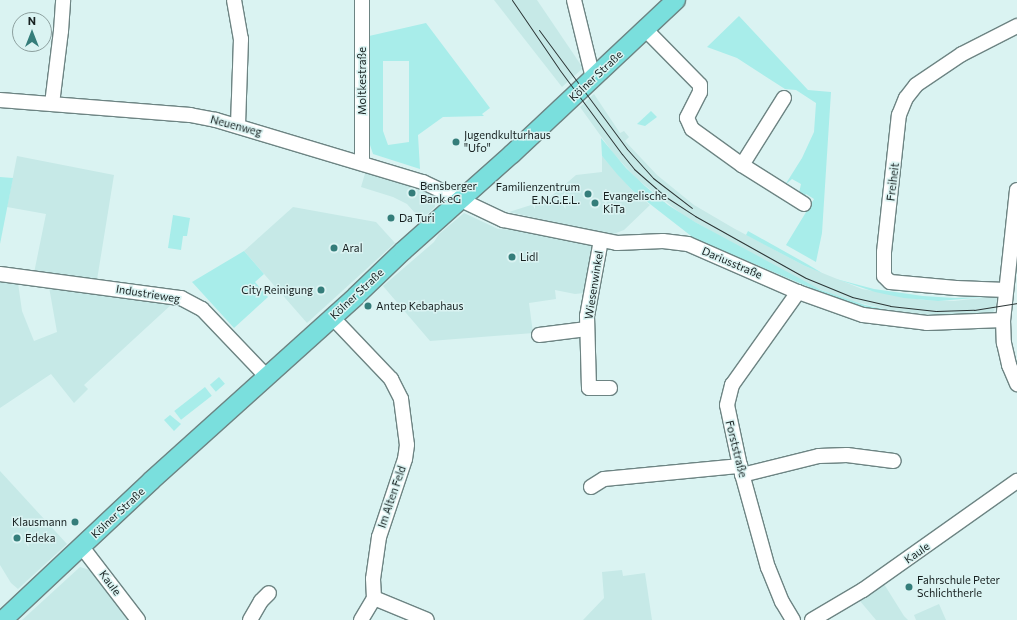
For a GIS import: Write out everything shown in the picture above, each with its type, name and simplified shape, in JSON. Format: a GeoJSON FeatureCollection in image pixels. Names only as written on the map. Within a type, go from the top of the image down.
{"type":"FeatureCollection","features":[{"type":"Feature","properties":{"kind":"main road","name":"Kölner Straße"},"geometry":{"type":"LineString","coordinates":[[3,620],[266,376],[403,251],[462,200],[646,30],[676,0]]}},
{"type":"Feature","properties":{"kind":"street"},"geometry":{"type":"LineString","coordinates":[[52,104],[61,32],[63,0]]}},
{"type":"Feature","properties":{"kind":"street"},"geometry":{"type":"LineString","coordinates":[[234,0],[241,39],[238,126]]}},
{"type":"Feature","properties":{"kind":"street","name":"Moltkestraße"},"geometry":{"type":"LineString","coordinates":[[362,0],[362,162]]}},
{"type":"Feature","properties":{"kind":"street"},"geometry":{"type":"LineString","coordinates":[[574,0],[593,78]]}},
{"type":"Feature","properties":{"kind":"street","name":"Freiheit"},"geometry":{"type":"LineString","coordinates":[[1006,290],[956,288],[890,282],[884,276],[884,252],[899,115],[906,98],[916,85],[962,54],[1017,26]]}},
{"type":"Feature","properties":{"kind":"street"},"geometry":{"type":"LineString","coordinates":[[646,30],[700,85],[700,92],[688,114],[688,123],[692,129],[742,165],[804,204]]}},
{"type":"Feature","properties":{"kind":"street"},"geometry":{"type":"LineString","coordinates":[[742,165],[773,123],[784,98]]}},
{"type":"Feature","properties":{"kind":"street","name":"Neuenweg"},"geometry":{"type":"LineString","coordinates":[[0,100],[193,116],[238,126],[362,162],[425,182],[462,200]]}},
{"type":"Feature","properties":{"kind":"street"},"geometry":{"type":"LineString","coordinates":[[1017,190],[1015,229],[1003,320],[1008,358],[1017,384]]}},
{"type":"Feature","properties":{"kind":"street","name":"Dariusstraße"},"geometry":{"type":"LineString","coordinates":[[462,200],[503,220],[601,240],[617,243],[663,241],[688,244],[798,292],[863,315],[927,323],[1003,320]]}},
{"type":"Feature","properties":{"kind":"street","name":"Wiesenwinkel"},"geometry":{"type":"LineString","coordinates":[[601,240],[589,300],[587,329],[589,388],[610,388]]}},
{"type":"Feature","properties":{"kind":"street","name":"Industrieweg"},"geometry":{"type":"LineString","coordinates":[[0,274],[181,298],[202,309],[266,376]]}},
{"type":"Feature","properties":{"kind":"street","name":"Forststraße"},"geometry":{"type":"LineString","coordinates":[[793,620],[782,602],[768,568],[741,471],[727,412],[727,399],[730,390],[798,292]]}},
{"type":"Feature","properties":{"kind":"street","name":"Im Alten Feld"},"geometry":{"type":"LineString","coordinates":[[332,317],[391,379],[401,399],[407,446],[405,459],[379,537],[373,580],[374,598]]}},
{"type":"Feature","properties":{"kind":"street","name":"Wiesenwinkel"},"geometry":{"type":"LineString","coordinates":[[539,335],[587,329]]}},
{"type":"Feature","properties":{"kind":"street"},"geometry":{"type":"LineString","coordinates":[[591,487],[604,479],[741,471],[819,456],[847,454],[894,461]]}},
{"type":"Feature","properties":{"kind":"street","name":"Kaule"},"geometry":{"type":"LineString","coordinates":[[812,620],[863,590],[1017,481]]}},
{"type":"Feature","properties":{"kind":"street","name":"Kaule"},"geometry":{"type":"LineString","coordinates":[[82,547],[138,620]]}},
{"type":"Feature","properties":{"kind":"street"},"geometry":{"type":"LineString","coordinates":[[250,620],[261,601],[269,593]]}},
{"type":"Feature","properties":{"kind":"street"},"geometry":{"type":"LineString","coordinates":[[361,620],[374,598],[427,620]]}},
{"type":"Feature","properties":{"kind":"shaded area"},"geometry":{"type":"Polygon","coordinates":[[[494,0],[537,0],[583,68],[562,87],[494,0]]]}},
{"type":"Feature","properties":{"kind":"shaded area"},"geometry":{"type":"Polygon","coordinates":[[[739,16],[808,90],[831,92],[822,233],[816,262],[786,245],[814,199],[806,194],[803,198],[799,193],[801,184],[792,179],[785,185],[802,158],[814,132],[816,103],[796,90],[785,89],[737,58],[707,47],[739,16]]]}},
{"type":"Feature","properties":{"kind":"shaded area"},"geometry":{"type":"Polygon","coordinates":[[[426,23],[490,108],[482,114],[484,116],[443,117],[418,135],[420,169],[373,154],[370,145],[369,36],[426,23]],[[383,61],[383,131],[388,145],[409,142],[409,61],[383,61]]]}},
{"type":"Feature","properties":{"kind":"shaded area"},"geometry":{"type":"Polygon","coordinates":[[[594,94],[620,133],[624,131],[629,137],[625,141],[657,175],[694,205],[735,229],[805,266],[862,289],[923,300],[954,301],[998,296],[994,311],[991,314],[945,316],[903,313],[844,299],[805,283],[684,216],[637,179],[613,153],[580,107],[594,94]]]}},
{"type":"Feature","properties":{"kind":"shaded area"},"geometry":{"type":"Polygon","coordinates":[[[651,111],[657,117],[645,126],[637,124],[651,111]]]}},
{"type":"Feature","properties":{"kind":"shaded area"},"geometry":{"type":"Polygon","coordinates":[[[601,138],[626,168],[645,186],[668,205],[695,222],[821,290],[865,305],[903,313],[878,311],[842,301],[695,239],[632,190],[617,174],[602,156],[601,138]]]}},
{"type":"Feature","properties":{"kind":"shaded area"},"geometry":{"type":"Polygon","coordinates":[[[17,156],[114,175],[97,280],[34,273],[46,214],[7,207],[17,156]]]}},
{"type":"Feature","properties":{"kind":"shaded area"},"geometry":{"type":"Polygon","coordinates":[[[602,156],[632,190],[650,205],[624,230],[611,235],[509,212],[547,200],[576,175],[602,172],[602,156]]]}},
{"type":"Feature","properties":{"kind":"shaded area"},"geometry":{"type":"Polygon","coordinates":[[[366,170],[422,187],[435,201],[435,207],[421,220],[407,204],[393,197],[361,187],[366,170]]]}},
{"type":"Feature","properties":{"kind":"shaded area"},"geometry":{"type":"Polygon","coordinates":[[[0,177],[13,178],[0,244],[0,177]]]}},
{"type":"Feature","properties":{"kind":"shaded area"},"geometry":{"type":"Polygon","coordinates":[[[293,207],[376,222],[395,243],[307,323],[244,251],[293,207]]]}},
{"type":"Feature","properties":{"kind":"shaded area"},"geometry":{"type":"Polygon","coordinates":[[[464,213],[498,229],[528,231],[591,246],[593,250],[584,293],[575,294],[555,290],[556,299],[529,303],[533,333],[430,341],[383,286],[434,242],[439,234],[464,213]]]}},
{"type":"Feature","properties":{"kind":"shaded area"},"geometry":{"type":"Polygon","coordinates":[[[173,215],[190,218],[187,236],[183,236],[181,250],[168,248],[173,215]]]}},
{"type":"Feature","properties":{"kind":"shaded area"},"geometry":{"type":"Polygon","coordinates":[[[748,231],[822,273],[805,266],[746,235],[748,231]]]}},
{"type":"Feature","properties":{"kind":"shaded area"},"geometry":{"type":"Polygon","coordinates":[[[244,251],[264,274],[255,282],[268,297],[234,328],[192,282],[244,251]]]}},
{"type":"Feature","properties":{"kind":"shaded area"},"geometry":{"type":"Polygon","coordinates":[[[836,279],[874,289],[923,296],[955,298],[986,297],[938,301],[904,298],[875,292],[836,279]]]}},
{"type":"Feature","properties":{"kind":"shaded area"},"geometry":{"type":"Polygon","coordinates":[[[0,280],[18,283],[22,311],[34,341],[57,332],[49,287],[172,304],[84,385],[88,389],[74,403],[51,374],[0,408],[0,280]]]}},
{"type":"Feature","properties":{"kind":"shaded area"},"geometry":{"type":"Polygon","coordinates":[[[219,377],[225,384],[216,392],[210,385],[219,377]]]}},
{"type":"Feature","properties":{"kind":"shaded area"},"geometry":{"type":"Polygon","coordinates":[[[205,387],[212,396],[181,420],[174,411],[205,387]]]}},
{"type":"Feature","properties":{"kind":"shaded area"},"geometry":{"type":"Polygon","coordinates":[[[170,415],[181,424],[174,431],[164,420],[170,415]]]}},
{"type":"Feature","properties":{"kind":"shaded area"},"geometry":{"type":"Polygon","coordinates":[[[0,471],[67,544],[18,589],[11,583],[0,565],[0,471]]]}},
{"type":"Feature","properties":{"kind":"shaded area"},"geometry":{"type":"Polygon","coordinates":[[[80,567],[93,571],[130,620],[22,620],[80,567]]]}},
{"type":"Feature","properties":{"kind":"shaded area"},"geometry":{"type":"Polygon","coordinates":[[[622,570],[623,576],[645,573],[652,620],[583,620],[604,598],[602,572],[622,570]]]}},
{"type":"Feature","properties":{"kind":"shaded area"},"geometry":{"type":"Polygon","coordinates":[[[884,584],[908,620],[876,620],[860,601],[884,584]]]}},
{"type":"Feature","properties":{"kind":"shaded area"},"geometry":{"type":"Polygon","coordinates":[[[939,604],[946,620],[916,620],[914,615],[939,604]]]}},
{"type":"Feature","properties":{"kind":"tram line"},"geometry":{"type":"LineString","coordinates":[[512,0],[559,69],[634,169],[666,197],[695,216],[806,278],[852,297],[890,306],[936,311],[974,310],[1017,303]]}},
{"type":"Feature","properties":{"kind":"tram line"},"geometry":{"type":"LineString","coordinates":[[539,30],[627,149],[653,178],[692,208]]}},
{"type":"Feature","properties":{"kind":"place","name":"Jugendkulturhaus \"Ufo\""},"geometry":{"type":"Point","coordinates":[456,142]}},
{"type":"Feature","properties":{"kind":"place","name":"Bensberger Bank eG"},"geometry":{"type":"Point","coordinates":[412,193]}},
{"type":"Feature","properties":{"kind":"place","name":"Familienzentrum E.N.G.E.L."},"geometry":{"type":"Point","coordinates":[588,194]}},
{"type":"Feature","properties":{"kind":"place","name":"Evangelische KiTa"},"geometry":{"type":"Point","coordinates":[595,203]}},
{"type":"Feature","properties":{"kind":"place","name":"Da Turi"},"geometry":{"type":"Point","coordinates":[391,218]}},
{"type":"Feature","properties":{"kind":"place","name":"Aral"},"geometry":{"type":"Point","coordinates":[334,248]}},
{"type":"Feature","properties":{"kind":"place","name":"Lidl"},"geometry":{"type":"Point","coordinates":[512,257]}},
{"type":"Feature","properties":{"kind":"place","name":"City Reinigung"},"geometry":{"type":"Point","coordinates":[321,290]}},
{"type":"Feature","properties":{"kind":"place","name":"Antep Kebaphaus"},"geometry":{"type":"Point","coordinates":[368,306]}},
{"type":"Feature","properties":{"kind":"place","name":"Klausmann"},"geometry":{"type":"Point","coordinates":[75,522]}},
{"type":"Feature","properties":{"kind":"place","name":"Edeka"},"geometry":{"type":"Point","coordinates":[17,538]}},
{"type":"Feature","properties":{"kind":"place","name":"Fahrschule Peter Schlichtherle"},"geometry":{"type":"Point","coordinates":[909,587]}}]}
